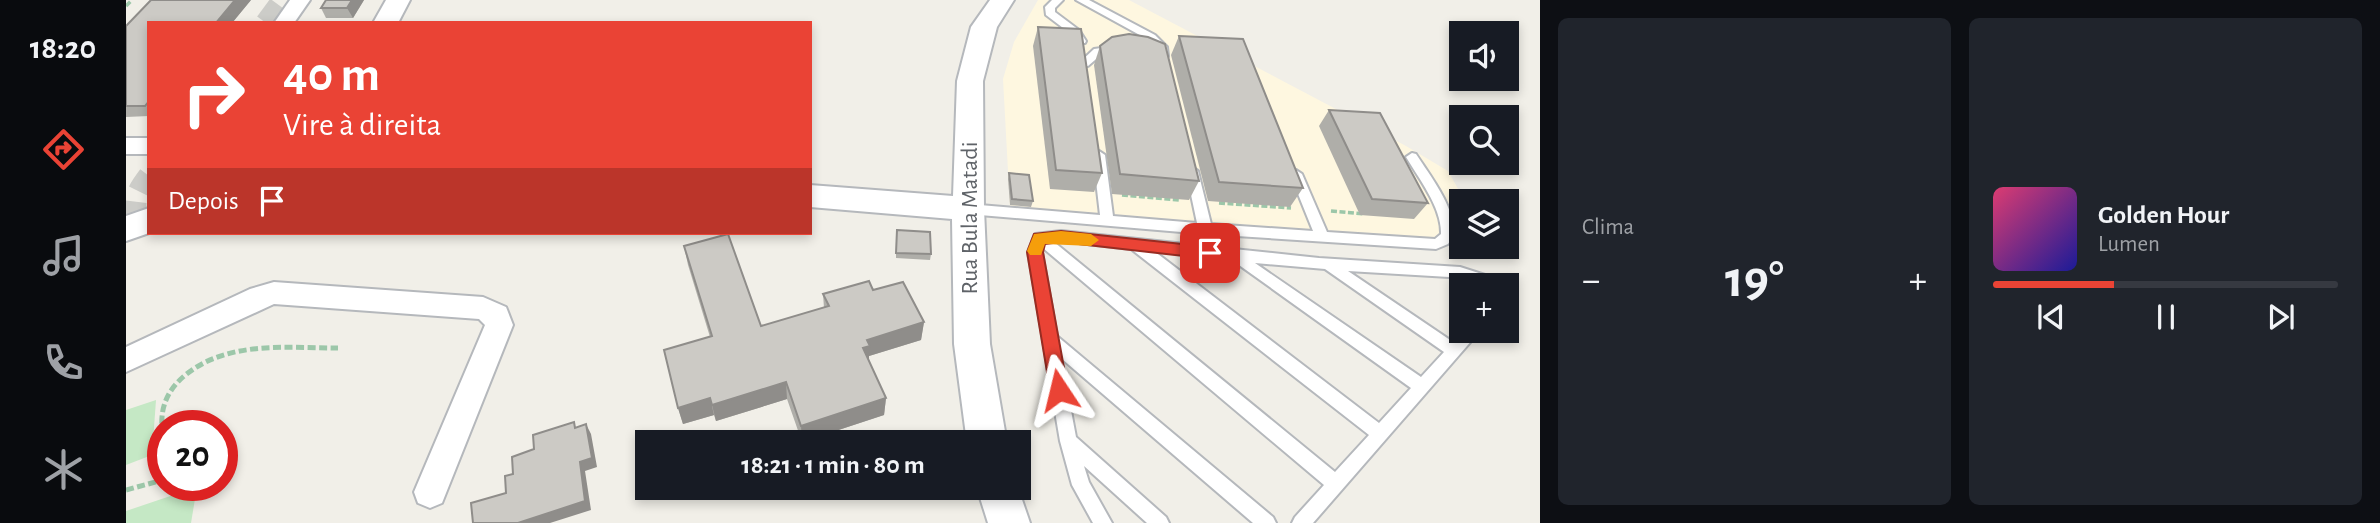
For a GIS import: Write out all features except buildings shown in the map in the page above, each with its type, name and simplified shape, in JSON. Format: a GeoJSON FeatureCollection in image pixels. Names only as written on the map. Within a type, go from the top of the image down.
{"type":"FeatureCollection","features":[{"type":"Feature","properties":{"kind":"street"},"geometry":{"type":"LineString","coordinates":[[285,21],[300,0]]}},
{"type":"Feature","properties":{"kind":"street"},"geometry":{"type":"LineString","coordinates":[[386,21],[398,0]]}},
{"type":"Feature","properties":{"kind":"street","name":"Rua Bula Matadi"},"geometry":{"type":"LineString","coordinates":[[985,430],[972,344],[968,209],[970,81],[984,27],[1002,0]]}},
{"type":"Feature","properties":{"kind":"street"},"geometry":{"type":"LineString","coordinates":[[126,135],[147,135]]}},
{"type":"Feature","properties":{"kind":"street"},"geometry":{"type":"LineString","coordinates":[[126,146],[147,146]]}},
{"type":"Feature","properties":{"kind":"street"},"geometry":{"type":"LineString","coordinates":[[812,196],[968,209]]}},
{"type":"Feature","properties":{"kind":"street"},"geometry":{"type":"LineString","coordinates":[[126,229],[147,221]]}},
{"type":"Feature","properties":{"kind":"street"},"geometry":{"type":"LineString","coordinates":[[126,360],[260,297],[274,293],[484,308],[496,315],[499,325],[430,492]]}},
{"type":"Feature","properties":{"kind":"street"},"geometry":{"type":"LineString","coordinates":[[1001,500],[1009,523]]}},
{"type":"Feature","properties":{"kind":"lane"},"geometry":{"type":"LineString","coordinates":[[1058,0],[1050,7],[1049,13],[1081,38],[1085,70],[1090,56],[1101,49],[1130,49]]}},
{"type":"Feature","properties":{"kind":"lane"},"geometry":{"type":"LineString","coordinates":[[1081,0],[1151,37],[1162,47],[1166,66],[1146,51]]}},
{"type":"Feature","properties":{"kind":"lane"},"geometry":{"type":"LineString","coordinates":[[1097,140],[1107,219]]}},
{"type":"Feature","properties":{"kind":"lane"},"geometry":{"type":"LineString","coordinates":[[968,209],[1205,229],[1436,244],[1444,240],[1448,232],[1446,220],[1412,157]]}},
{"type":"Feature","properties":{"kind":"lane"},"geometry":{"type":"LineString","coordinates":[[1190,162],[1205,229]]}},
{"type":"Feature","properties":{"kind":"lane"},"geometry":{"type":"LineString","coordinates":[[1291,162],[1322,237]]}},
{"type":"Feature","properties":{"kind":"lane"},"geometry":{"type":"LineString","coordinates":[[1040,238],[1061,236],[1330,266],[1460,273]]}},
{"type":"Feature","properties":{"kind":"lane"},"geometry":{"type":"LineString","coordinates":[[1040,238],[1035,252],[1068,441],[1081,485],[1102,523]]}},
{"type":"Feature","properties":{"kind":"lane"},"geometry":{"type":"LineString","coordinates":[[1040,238],[1336,484]]}},
{"type":"Feature","properties":{"kind":"lane"},"geometry":{"type":"LineString","coordinates":[[1135,244],[1381,434]]}},
{"type":"Feature","properties":{"kind":"lane"},"geometry":{"type":"LineString","coordinates":[[1236,256],[1422,387]]}},
{"type":"Feature","properties":{"kind":"lane"},"geometry":{"type":"LineString","coordinates":[[1330,266],[1454,351]]}},
{"type":"Feature","properties":{"kind":"lane"},"geometry":{"type":"LineString","coordinates":[[1050,339],[1267,523]]}},
{"type":"Feature","properties":{"kind":"lane"},"geometry":{"type":"LineString","coordinates":[[1301,523],[1461,343]]}},
{"type":"Feature","properties":{"kind":"lane"},"geometry":{"type":"LineString","coordinates":[[1068,441],[1160,523]]}},
{"type":"Feature","properties":{"kind":"path"},"geometry":{"type":"LineString","coordinates":[[126,6],[132,0]]}},
{"type":"Feature","properties":{"kind":"path"},"geometry":{"type":"LineString","coordinates":[[1290,196],[1294,208]]}},
{"type":"Feature","properties":{"kind":"path"},"geometry":{"type":"LineString","coordinates":[[163,410],[170,390],[192,371],[213,358],[234,351],[262,348],[338,348]]}},
{"type":"Feature","properties":{"kind":"path"},"geometry":{"type":"LineString","coordinates":[[126,490],[147,484]]}},
{"type":"Feature","properties":{"kind":"shaded area"},"geometry":{"type":"Polygon","coordinates":[[[1038,0],[1129,0],[1406,146],[1448,171],[1458,189],[1449,189],[1449,243],[1010,208],[1003,79],[1014,42],[1038,0]]]}},
{"type":"Feature","properties":{"kind":"green space"},"geometry":{"type":"Polygon","coordinates":[[[156,400],[155,410],[147,410],[147,457],[126,465],[126,410],[156,400]]]}},
{"type":"Feature","properties":{"kind":"green space"},"geometry":{"type":"Polygon","coordinates":[[[156,501],[195,501],[191,523],[126,523],[126,511],[156,501]]]}},
{"type":"Feature","properties":{"kind":"tunnel"},"geometry":{"type":"LineString","coordinates":[[267,21],[283,0]]}},
{"type":"Feature","properties":{"kind":"tunnel"},"geometry":{"type":"LineString","coordinates":[[140,223],[135,204],[147,179]]}},
{"type":"Feature","properties":{"kind":"slow traffic"},"geometry":{"type":"LineString","coordinates":[[1035,251],[1040,238],[1061,236],[1091,240]]}},
{"type":"Feature","properties":{"kind":"route"},"geometry":{"type":"LineString","coordinates":[[1059,390],[1035,252],[1040,238],[1061,236],[1210,253]]}}]}
